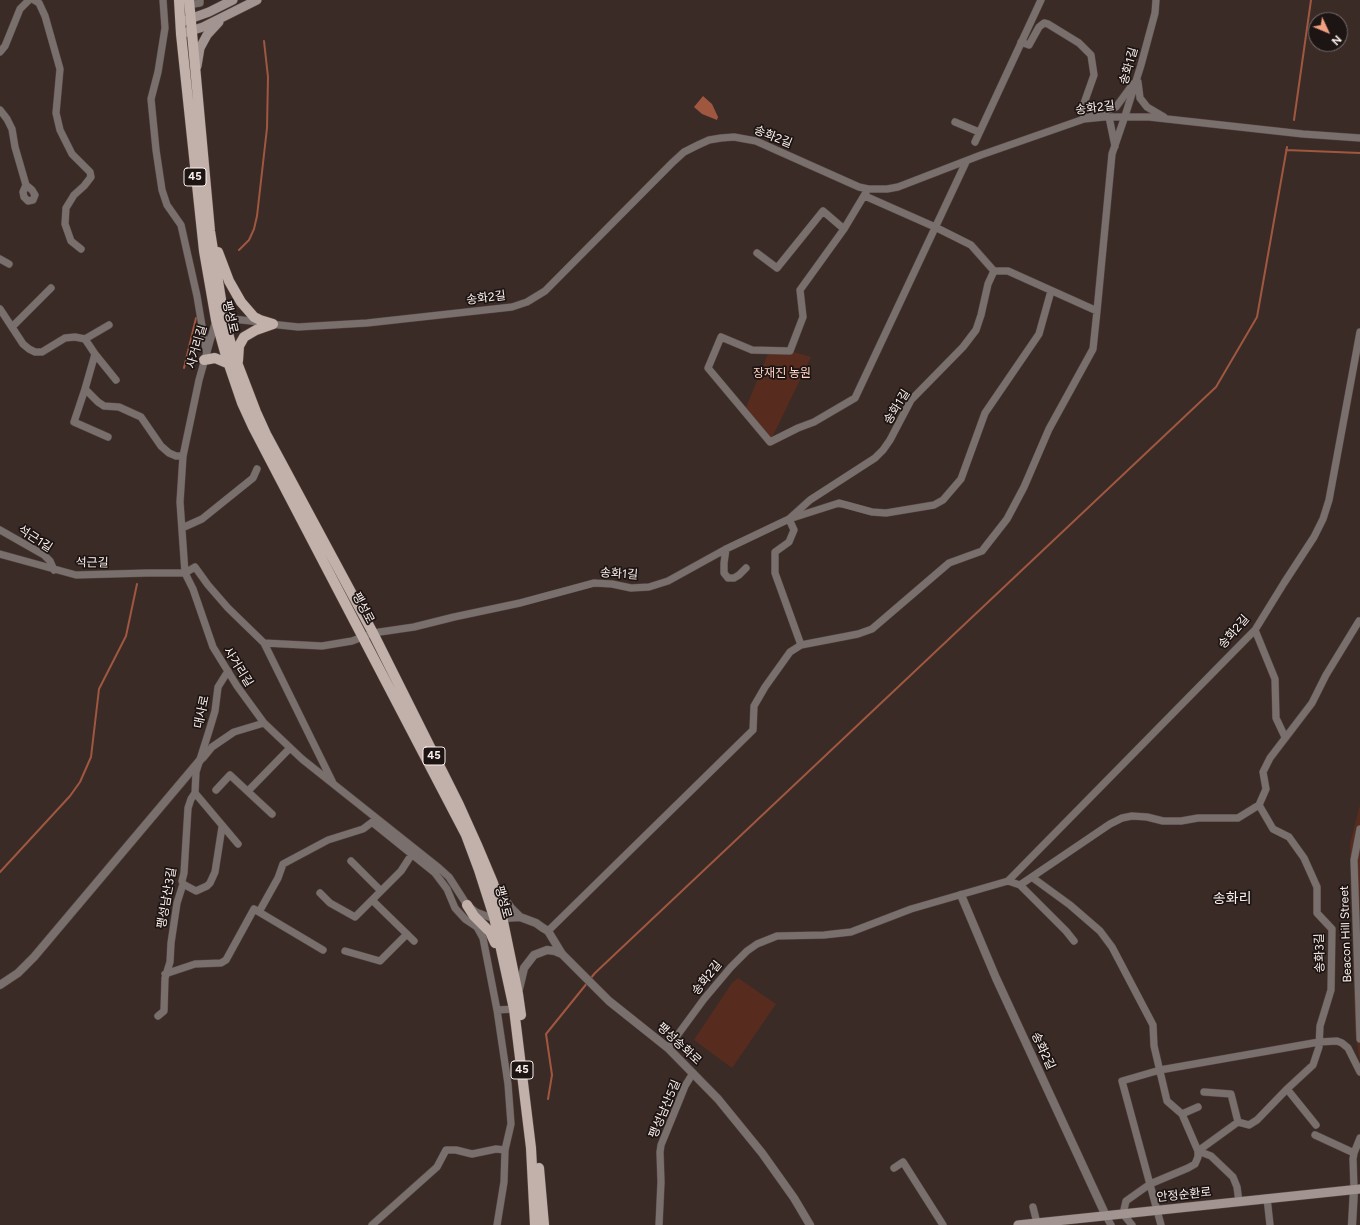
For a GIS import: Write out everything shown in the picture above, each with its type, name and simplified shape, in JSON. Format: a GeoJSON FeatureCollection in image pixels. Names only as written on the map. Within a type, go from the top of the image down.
{"type":"FeatureCollection","features":[{"type":"Feature","properties":{"kind":"main road"},"geometry":{"type":"LineString","coordinates":[[180,22],[191,19],[233,0]]}},
{"type":"Feature","properties":{"kind":"main road"},"geometry":{"type":"LineString","coordinates":[[181,34],[192,31],[230,14],[257,0]]}},
{"type":"Feature","properties":{"kind":"main road","name":"팽성로"},"geometry":{"type":"LineString","coordinates":[[191,2],[196,75],[220,319]]}},
{"type":"Feature","properties":{"kind":"main road","name":"팽성로"},"geometry":{"type":"LineString","coordinates":[[169,3],[180,22],[200,218],[208,276],[233,363],[266,434],[368,635],[466,835],[499,918],[501,954],[514,1009],[531,1148],[535,1225]]}},
{"type":"Feature","properties":{"kind":"main road"},"geometry":{"type":"LineString","coordinates":[[196,75],[200,48],[207,35],[216,24],[230,14]]}},
{"type":"Feature","properties":{"kind":"main road"},"geometry":{"type":"LineString","coordinates":[[209,216],[222,262],[229,281],[236,294],[254,317],[273,324]]}},
{"type":"Feature","properties":{"kind":"main road"},"geometry":{"type":"LineString","coordinates":[[205,356],[233,363],[239,346],[244,338],[256,330],[273,324]]}},
{"type":"Feature","properties":{"kind":"main road","name":"팽성로"},"geometry":{"type":"LineString","coordinates":[[368,635],[459,805],[493,883],[499,918],[518,994],[531,1097],[544,1225]]}},
{"type":"Feature","properties":{"kind":"main road"},"geometry":{"type":"LineString","coordinates":[[467,905],[474,916],[490,932],[501,954]]}},
{"type":"Feature","properties":{"kind":"main road","name":"안정순환로"},"geometry":{"type":"LineString","coordinates":[[1018,1225],[1357,1189]]}},
{"type":"Feature","properties":{"kind":"street"},"geometry":{"type":"LineString","coordinates":[[0,52],[5,46],[20,10],[28,0]]}},
{"type":"Feature","properties":{"kind":"street"},"geometry":{"type":"LineString","coordinates":[[34,0],[39,3],[45,16],[60,69],[56,113],[60,130],[72,154],[90,172],[91,177],[74,195],[66,208],[65,224],[71,241],[81,249]]}},
{"type":"Feature","properties":{"kind":"street"},"geometry":{"type":"LineString","coordinates":[[191,2],[200,3],[200,0]]}},
{"type":"Feature","properties":{"kind":"street"},"geometry":{"type":"LineString","coordinates":[[975,142],[1041,0]]}},
{"type":"Feature","properties":{"kind":"street","name":"송화1길"},"geometry":{"type":"LineString","coordinates":[[801,645],[858,634],[872,629],[949,563],[982,551],[1008,519],[1024,487],[1049,429],[1093,349],[1112,154],[1138,77],[1155,13],[1156,0]]}},
{"type":"Feature","properties":{"kind":"street"},"geometry":{"type":"LineString","coordinates":[[169,3],[158,72],[151,100],[156,150],[162,190],[167,205],[181,225],[197,296],[205,356]]}},
{"type":"Feature","properties":{"kind":"street"},"geometry":{"type":"LineString","coordinates":[[1021,42],[1029,45],[1039,27],[1044,23],[1079,43],[1091,55],[1094,75],[1082,109],[1084,119],[1116,107],[1138,77]]}},
{"type":"Feature","properties":{"kind":"street"},"geometry":{"type":"LineString","coordinates":[[1138,77],[1140,98],[1146,107],[1168,119]]}},
{"type":"Feature","properties":{"kind":"street"},"geometry":{"type":"LineString","coordinates":[[0,110],[12,129],[15,147],[26,185]]}},
{"type":"Feature","properties":{"kind":"street"},"geometry":{"type":"LineString","coordinates":[[1109,116],[1115,146]]}},
{"type":"Feature","properties":{"kind":"street","name":"송화2길"},"geometry":{"type":"LineString","coordinates":[[220,319],[298,327],[367,323],[512,307],[527,302],[545,291],[684,152],[709,140],[734,137],[756,141],[859,187],[867,192],[898,187],[1084,119],[1109,116],[1149,117],[1303,134],[1360,138]]}},
{"type":"Feature","properties":{"kind":"street"},"geometry":{"type":"LineString","coordinates":[[955,122],[979,132]]}},
{"type":"Feature","properties":{"kind":"street"},"geometry":{"type":"LineString","coordinates":[[966,162],[935,227],[855,398],[814,422],[770,442],[708,368],[721,336],[752,350],[790,351],[803,317],[800,290],[844,229],[867,192],[935,227],[971,245],[994,271],[1008,271],[1097,311]]}},
{"type":"Feature","properties":{"kind":"street"},"geometry":{"type":"LineString","coordinates":[[757,253],[777,268],[823,211],[844,229]]}},
{"type":"Feature","properties":{"kind":"street"},"geometry":{"type":"LineString","coordinates":[[0,259],[9,264]]}},
{"type":"Feature","properties":{"kind":"street","name":"송화1길"},"geometry":{"type":"LineString","coordinates":[[264,643],[322,646],[352,641],[368,635],[414,627],[594,583],[612,584],[631,588],[649,587],[668,581],[789,519],[810,500],[869,462],[883,450],[890,440],[911,400],[963,347],[976,330],[988,284],[994,271]]}},
{"type":"Feature","properties":{"kind":"street"},"geometry":{"type":"LineString","coordinates":[[12,327],[51,288]]}},
{"type":"Feature","properties":{"kind":"street"},"geometry":{"type":"LineString","coordinates":[[548,931],[753,730],[754,706],[765,687],[790,652],[801,645],[775,573],[775,552],[789,542],[794,530],[789,519],[839,503],[872,512],[886,513],[934,505],[944,500],[961,479],[986,413],[1039,334],[1052,291]]}},
{"type":"Feature","properties":{"kind":"street"},"geometry":{"type":"LineString","coordinates":[[0,309],[23,344],[29,350],[35,352],[42,352],[65,338],[75,337],[85,339],[109,325]]}},
{"type":"Feature","properties":{"kind":"street","name":"사거리길"},"geometry":{"type":"LineString","coordinates":[[220,319],[205,356],[183,456],[180,502],[185,574],[193,589],[213,647],[237,686],[264,723],[290,748],[334,784],[375,821],[449,878],[467,905],[476,912],[489,917],[499,918]]}},
{"type":"Feature","properties":{"kind":"street","name":"송화2길"},"geometry":{"type":"LineString","coordinates":[[668,1048],[704,999],[731,967],[747,951],[757,944],[777,936],[824,935],[850,932],[911,909],[1008,880],[1255,630],[1314,537],[1323,519],[1329,500],[1360,332]]}},
{"type":"Feature","properties":{"kind":"street"},"geometry":{"type":"LineString","coordinates":[[85,339],[116,380]]}},
{"type":"Feature","properties":{"kind":"street"},"geometry":{"type":"LineString","coordinates":[[95,354],[74,422],[108,437]]}},
{"type":"Feature","properties":{"kind":"street"},"geometry":{"type":"LineString","coordinates":[[85,389],[104,406],[119,407],[141,417],[164,450],[176,456],[183,456]]}},
{"type":"Feature","properties":{"kind":"street"},"geometry":{"type":"LineString","coordinates":[[182,528],[202,519],[253,478],[257,468]]}},
{"type":"Feature","properties":{"kind":"street","name":"석근1길"},"geometry":{"type":"LineString","coordinates":[[0,530],[44,555],[50,560],[54,570]]}},
{"type":"Feature","properties":{"kind":"street"},"geometry":{"type":"LineString","coordinates":[[726,550],[724,573],[728,578],[734,578],[746,568]]}},
{"type":"Feature","properties":{"kind":"street","name":"석근길"},"geometry":{"type":"LineString","coordinates":[[0,554],[76,576],[147,573],[185,574],[195,567],[208,586],[264,643]]}},
{"type":"Feature","properties":{"kind":"street"},"geometry":{"type":"LineString","coordinates":[[1020,885],[1033,878],[1110,824],[1122,818],[1132,816],[1163,821],[1181,821],[1198,818],[1238,818],[1259,805],[1266,788],[1263,772],[1270,758],[1312,703],[1326,675],[1359,621]]}},
{"type":"Feature","properties":{"kind":"street"},"geometry":{"type":"LineString","coordinates":[[1255,630],[1275,679],[1276,718],[1285,737]]}},
{"type":"Feature","properties":{"kind":"street"},"geometry":{"type":"LineString","coordinates":[[264,643],[334,784]]}},
{"type":"Feature","properties":{"kind":"street","name":"대사로"},"geometry":{"type":"LineString","coordinates":[[201,759],[215,711],[218,687],[228,671]]}},
{"type":"Feature","properties":{"kind":"street"},"geometry":{"type":"LineString","coordinates":[[0,985],[18,972],[34,957],[212,747],[234,732],[264,723]]}},
{"type":"Feature","properties":{"kind":"street"},"geometry":{"type":"LineString","coordinates":[[248,792],[290,748]]}},
{"type":"Feature","properties":{"kind":"street","name":"팽성남산3길"},"geometry":{"type":"LineString","coordinates":[[158,1016],[164,1011],[165,974],[170,962],[171,943],[177,902],[183,884],[188,808],[195,793],[196,772],[201,759]]}},
{"type":"Feature","properties":{"kind":"street"},"geometry":{"type":"LineString","coordinates":[[216,790],[230,775],[272,814]]}},
{"type":"Feature","properties":{"kind":"street"},"geometry":{"type":"LineString","coordinates":[[195,793],[222,827],[238,844]]}},
{"type":"Feature","properties":{"kind":"street","name":"송화3길"},"geometry":{"type":"LineString","coordinates":[[1238,1122],[1249,1125],[1257,1120],[1313,1065],[1319,1047],[1320,1026],[1330,990],[1332,929],[1317,913],[1317,887],[1304,858],[1289,837],[1273,829],[1259,805]]}},
{"type":"Feature","properties":{"kind":"street"},"geometry":{"type":"LineString","coordinates":[[259,912],[278,878],[283,864],[328,840],[363,829],[375,821],[435,873],[448,889],[455,908],[480,930],[483,938],[497,1010],[508,1084],[511,1124],[505,1150],[505,1169],[497,1225]]}},
{"type":"Feature","properties":{"kind":"street"},"geometry":{"type":"LineString","coordinates":[[183,884],[196,891],[210,883],[215,872],[222,827]]}},
{"type":"Feature","properties":{"kind":"street","name":"Beacon Hill Street"},"geometry":{"type":"LineString","coordinates":[[1360,829],[1354,860],[1360,998],[1360,1039]]}},
{"type":"Feature","properties":{"kind":"street"},"geometry":{"type":"LineString","coordinates":[[320,893],[330,903],[355,917],[400,871],[412,854]]}},
{"type":"Feature","properties":{"kind":"street"},"geometry":{"type":"LineString","coordinates":[[351,861],[381,891]]}},
{"type":"Feature","properties":{"kind":"street"},"geometry":{"type":"LineString","coordinates":[[1033,878],[1070,905],[1100,931],[1112,947],[1153,1025],[1154,1046],[1167,1101],[1182,1114],[1198,1151],[1198,1157],[1195,1164],[1150,1184],[1126,1201],[1123,1214],[1132,1225]]}},
{"type":"Feature","properties":{"kind":"street"},"geometry":{"type":"LineString","coordinates":[[1008,880],[1020,885],[1074,941]]}},
{"type":"Feature","properties":{"kind":"street"},"geometry":{"type":"LineString","coordinates":[[493,883],[510,908],[520,917]]}},
{"type":"Feature","properties":{"kind":"street","name":"송화2길"},"geometry":{"type":"LineString","coordinates":[[961,895],[996,978],[1106,1216]]}},
{"type":"Feature","properties":{"kind":"street"},"geometry":{"type":"LineString","coordinates":[[372,900],[414,941]]}},
{"type":"Feature","properties":{"kind":"street"},"geometry":{"type":"LineString","coordinates":[[165,974],[195,964],[220,963],[226,960],[254,909],[322,950]]}},
{"type":"Feature","properties":{"kind":"street","name":"팽성송화로"},"geometry":{"type":"LineString","coordinates":[[499,918],[520,917],[536,923],[548,931],[562,954],[588,981],[609,1001],[668,1048],[718,1099],[762,1153],[794,1198],[810,1225]]}},
{"type":"Feature","properties":{"kind":"street"},"geometry":{"type":"LineString","coordinates":[[345,951],[380,961],[407,934]]}},
{"type":"Feature","properties":{"kind":"street"},"geometry":{"type":"LineString","coordinates":[[518,994],[524,968],[534,955],[547,950],[556,951],[562,954]]}},
{"type":"Feature","properties":{"kind":"street"},"geometry":{"type":"LineString","coordinates":[[497,1010],[514,1009]]}},
{"type":"Feature","properties":{"kind":"street"},"geometry":{"type":"LineString","coordinates":[[1161,1225],[1122,1081],[1160,1070],[1319,1042],[1337,1041],[1348,1048],[1360,1072]]}},
{"type":"Feature","properties":{"kind":"street","name":"팽성남산5길"},"geometry":{"type":"LineString","coordinates":[[659,1225],[661,1182],[660,1152],[685,1086],[693,1073]]}},
{"type":"Feature","properties":{"kind":"street"},"geometry":{"type":"LineString","coordinates":[[1287,1089],[1316,1125]]}},
{"type":"Feature","properties":{"kind":"street"},"geometry":{"type":"LineString","coordinates":[[1198,1151],[1238,1122],[1231,1094],[1204,1092]]}},
{"type":"Feature","properties":{"kind":"street"},"geometry":{"type":"LineString","coordinates":[[1182,1114],[1198,1107]]}},
{"type":"Feature","properties":{"kind":"street"},"geometry":{"type":"LineString","coordinates":[[1315,1135],[1354,1153]]}},
{"type":"Feature","properties":{"kind":"street"},"geometry":{"type":"LineString","coordinates":[[1352,1225],[1357,1189],[1353,1159],[1360,1138]]}},
{"type":"Feature","properties":{"kind":"street"},"geometry":{"type":"LineString","coordinates":[[372,1225],[437,1167],[446,1150],[456,1150],[472,1154],[496,1149],[505,1150]]}},
{"type":"Feature","properties":{"kind":"street"},"geometry":{"type":"LineString","coordinates":[[1198,1151],[1211,1156],[1233,1177],[1237,1187],[1239,1202]]}},
{"type":"Feature","properties":{"kind":"street"},"geometry":{"type":"LineString","coordinates":[[894,1168],[903,1162],[943,1225]]}},
{"type":"Feature","properties":{"kind":"street"},"geometry":{"type":"LineString","coordinates":[[1267,1198],[1270,1225]]}},
{"type":"Feature","properties":{"kind":"street"},"geometry":{"type":"LineString","coordinates":[[1033,1207],[1037,1223]]}},
{"type":"Feature","properties":{"kind":"street"},"geometry":{"type":"LineString","coordinates":[[1106,1216],[1111,1225]]}},
{"type":"Feature","properties":{"kind":"green space","name":"장재진 농원"},"geometry":{"type":"Polygon","coordinates":[[[769,351],[790,351],[811,357],[770,442],[745,410],[769,351]]]}},
{"type":"Feature","properties":{"kind":"green space"},"geometry":{"type":"Polygon","coordinates":[[[1360,805],[1360,1063],[1355,1028],[1350,844],[1360,805]]]}},
{"type":"Feature","properties":{"kind":"green space"},"geometry":{"type":"Polygon","coordinates":[[[738,978],[776,1004],[732,1068],[694,1040],[732,983],[738,978]]]}},
{"type":"Feature","properties":{"kind":"shaded area"},"geometry":{"type":"Polygon","coordinates":[[[703,96],[712,104],[718,117],[717,120],[702,114],[694,107],[703,96]]]}},
{"type":"Feature","properties":{"kind":"waterway"},"geometry":{"type":"LineString","coordinates":[[1294,120],[1311,0]]}},
{"type":"Feature","properties":{"kind":"waterway"},"geometry":{"type":"LineString","coordinates":[[239,250],[249,240],[254,229],[257,216],[267,128],[268,77],[264,41]]}},
{"type":"Feature","properties":{"kind":"waterway"},"geometry":{"type":"LineString","coordinates":[[590,979],[1216,387],[1257,317],[1287,147]]}},
{"type":"Feature","properties":{"kind":"waterway"},"geometry":{"type":"LineString","coordinates":[[1286,150],[1360,153]]}},
{"type":"Feature","properties":{"kind":"waterway"},"geometry":{"type":"LineString","coordinates":[[184,368],[196,318]]}},
{"type":"Feature","properties":{"kind":"waterway"},"geometry":{"type":"LineString","coordinates":[[0,872],[70,796],[80,782],[91,757],[99,689],[126,636],[137,584]]}},
{"type":"Feature","properties":{"kind":"waterway"},"geometry":{"type":"LineString","coordinates":[[548,1099],[552,1075],[546,1034],[588,982]]}},
{"type":"Feature","properties":{"kind":"district","name":"송화리"},"geometry":{"type":"Point","coordinates":[1232,899]}}]}
